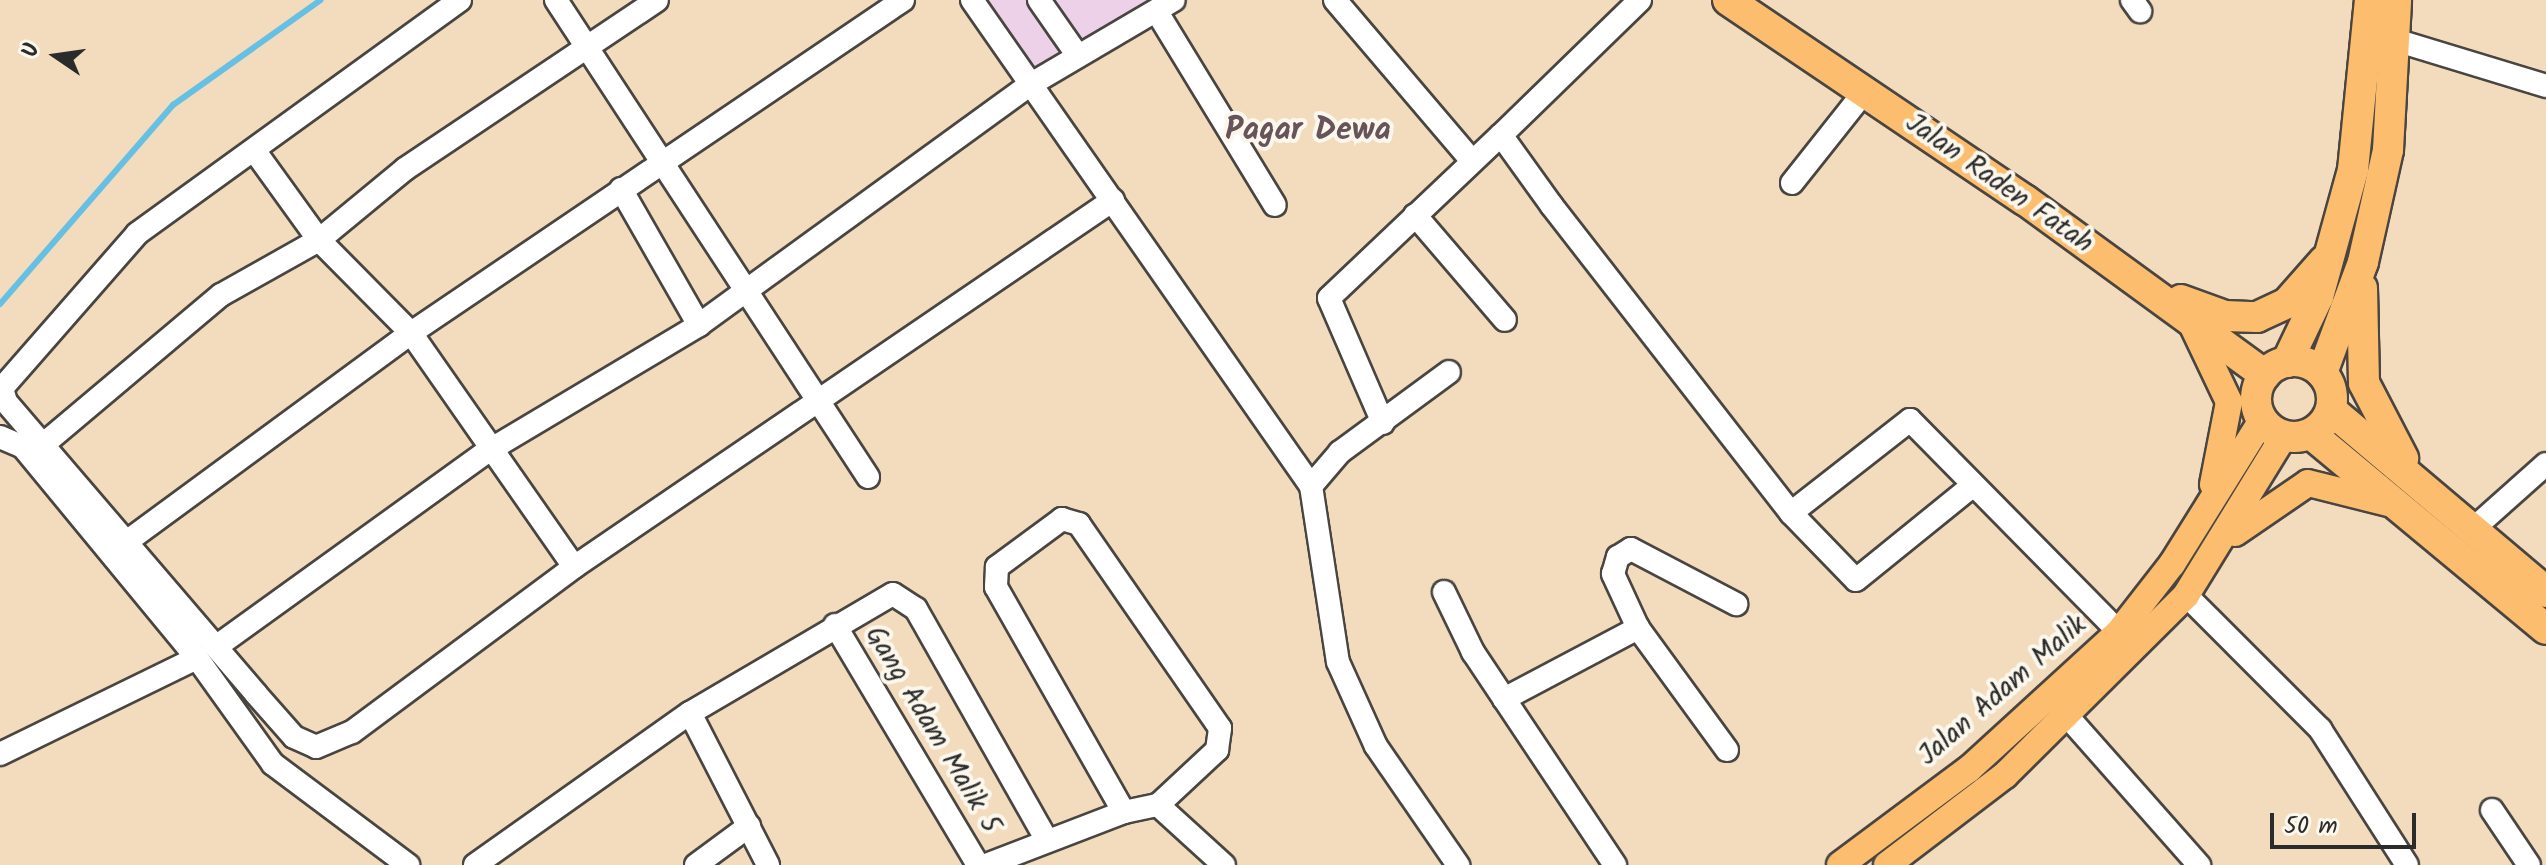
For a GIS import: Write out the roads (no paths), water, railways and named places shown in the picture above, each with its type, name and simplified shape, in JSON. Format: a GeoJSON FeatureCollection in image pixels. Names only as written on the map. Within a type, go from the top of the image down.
{"type":"FeatureCollection","features":[{"type":"Feature","properties":{"kind":"highway","name":"Jalan Raden Fatah"},"geometry":{"type":"LineString","coordinates":[[1728,0],[1865,91],[2189,318],[2276,368],[2322,373]]}},
{"type":"Feature","properties":{"kind":"highway"},"geometry":{"type":"LineString","coordinates":[[2370,0],[2353,170],[2334,250],[2276,368],[2257,397],[2286,430],[2406,511],[2546,629]]}},
{"type":"Feature","properties":{"kind":"highway"},"geometry":{"type":"LineString","coordinates":[[2396,0],[2388,150],[2363,262],[2322,373],[2331,410],[2412,473],[2472,530],[2546,592]]}},
{"type":"Feature","properties":{"kind":"highway"},"geometry":{"type":"LineString","coordinates":[[2145,287],[2225,316],[2257,317],[2287,303],[2334,250]]}},
{"type":"Feature","properties":{"kind":"highway"},"geometry":{"type":"LineString","coordinates":[[2363,262],[2364,383],[2412,473]]}},
{"type":"Feature","properties":{"kind":"highway"},"geometry":{"type":"LineString","coordinates":[[2286,430],[2331,410]]}},
{"type":"Feature","properties":{"kind":"main road"},"geometry":{"type":"LineString","coordinates":[[2189,318],[2229,402],[2205,514]]}},
{"type":"Feature","properties":{"kind":"main road","name":"Jalan Adam Malik"},"geometry":{"type":"LineString","coordinates":[[1844,864],[1969,769],[2119,632],[2205,514],[2286,430]]}},
{"type":"Feature","properties":{"kind":"main road","name":"Jalan Adam Malik"},"geometry":{"type":"LineString","coordinates":[[1887,865],[2068,717],[2186,595],[2226,540],[2286,430]]}},
{"type":"Feature","properties":{"kind":"main road"},"geometry":{"type":"LineString","coordinates":[[2226,540],[2308,483],[2406,511]]}},
{"type":"Feature","properties":{"kind":"street"},"geometry":{"type":"LineString","coordinates":[[460,0],[137,234],[3,384],[6,402],[220,644],[294,737],[316,747],[331,744],[574,567],[1113,200]]}},
{"type":"Feature","properties":{"kind":"street"},"geometry":{"type":"LineString","coordinates":[[556,0],[666,158],[742,289],[815,405],[868,477]]}},
{"type":"Feature","properties":{"kind":"street"},"geometry":{"type":"LineString","coordinates":[[45,443],[221,295],[319,240],[405,169],[657,0]]}},
{"type":"Feature","properties":{"kind":"street"},"geometry":{"type":"LineString","coordinates":[[129,540],[411,333],[903,0]]}},
{"type":"Feature","properties":{"kind":"street"},"geometry":{"type":"LineString","coordinates":[[972,0],[1028,86],[1113,200],[1311,486],[1338,662],[1376,746],[1458,865]]}},
{"type":"Feature","properties":{"kind":"street"},"geometry":{"type":"LineString","coordinates":[[1039,0],[1078,56]]}},
{"type":"Feature","properties":{"kind":"street"},"geometry":{"type":"LineString","coordinates":[[1335,0],[1472,161]]}},
{"type":"Feature","properties":{"kind":"street"},"geometry":{"type":"LineString","coordinates":[[1383,423],[1328,304],[1338,285],[1501,135],[1640,0]]}},
{"type":"Feature","properties":{"kind":"street"},"geometry":{"type":"LineString","coordinates":[[220,644],[488,451],[699,325],[742,289],[1028,86],[1166,6],[1275,205]]}},
{"type":"Feature","properties":{"kind":"street"},"geometry":{"type":"LineString","coordinates":[[2395,40],[2546,86]]}},
{"type":"Feature","properties":{"kind":"street"},"geometry":{"type":"LineString","coordinates":[[1792,183],[1865,91]]}},
{"type":"Feature","properties":{"kind":"street"},"geometry":{"type":"LineString","coordinates":[[1501,135],[1791,513],[1856,580],[1971,487]]}},
{"type":"Feature","properties":{"kind":"street"},"geometry":{"type":"LineString","coordinates":[[254,150],[319,240],[411,333],[488,451],[574,567]]}},
{"type":"Feature","properties":{"kind":"street"},"geometry":{"type":"LineString","coordinates":[[621,189],[699,325]]}},
{"type":"Feature","properties":{"kind":"street"},"geometry":{"type":"LineString","coordinates":[[1415,215],[1505,320]]}},
{"type":"Feature","properties":{"kind":"street"},"geometry":{"type":"LineString","coordinates":[[1311,486],[1340,452],[1449,372]]}},
{"type":"Feature","properties":{"kind":"street"},"geometry":{"type":"LineString","coordinates":[[1791,513],[1907,420],[2119,632]]}},
{"type":"Feature","properties":{"kind":"street"},"geometry":{"type":"LineString","coordinates":[[0,437],[23,447],[197,658],[273,764],[408,865]]}},
{"type":"Feature","properties":{"kind":"street"},"geometry":{"type":"LineString","coordinates":[[2472,530],[2546,464]]}},
{"type":"Feature","properties":{"kind":"street"},"geometry":{"type":"LineString","coordinates":[[986,865],[1124,812],[1158,805],[1217,750],[1220,728],[1079,524],[1062,519],[997,567],[993,579],[1124,812]]}},
{"type":"Feature","properties":{"kind":"street"},"geometry":{"type":"LineString","coordinates":[[1727,750],[1638,628],[1613,574],[1618,557],[1631,549],[1736,604]]}},
{"type":"Feature","properties":{"kind":"street"},"geometry":{"type":"LineString","coordinates":[[1444,592],[1504,699],[1615,865]]}},
{"type":"Feature","properties":{"kind":"street"},"geometry":{"type":"LineString","coordinates":[[2186,595],[2320,729],[2407,865]]}},
{"type":"Feature","properties":{"kind":"street"},"geometry":{"type":"LineString","coordinates":[[475,865],[690,713],[884,596],[906,597],[1047,841]]}},
{"type":"Feature","properties":{"kind":"street","name":"Gang Adam Malik 5"},"geometry":{"type":"LineString","coordinates":[[835,625],[978,865]]}},
{"type":"Feature","properties":{"kind":"street"},"geometry":{"type":"LineString","coordinates":[[1504,699],[1638,628]]}},
{"type":"Feature","properties":{"kind":"street"},"geometry":{"type":"LineString","coordinates":[[0,754],[197,658]]}},
{"type":"Feature","properties":{"kind":"street"},"geometry":{"type":"LineString","coordinates":[[690,713],[768,865]]}},
{"type":"Feature","properties":{"kind":"street"},"geometry":{"type":"LineString","coordinates":[[2068,717],[2199,865]]}},
{"type":"Feature","properties":{"kind":"street"},"geometry":{"type":"LineString","coordinates":[[1158,805],[1224,865]]}},
{"type":"Feature","properties":{"kind":"street"},"geometry":{"type":"LineString","coordinates":[[2492,810],[2529,865]]}},
{"type":"Feature","properties":{"kind":"street"},"geometry":{"type":"LineString","coordinates":[[696,865],[749,826]]}},
{"type":"Feature","properties":{"kind":"waterway"},"geometry":{"type":"LineString","coordinates":[[0,304],[173,105],[321,0]]}},
{"type":"Feature","properties":{"kind":"district","name":"Pagar Dewa"},"geometry":{"type":"Point","coordinates":[1308,131]}}]}
